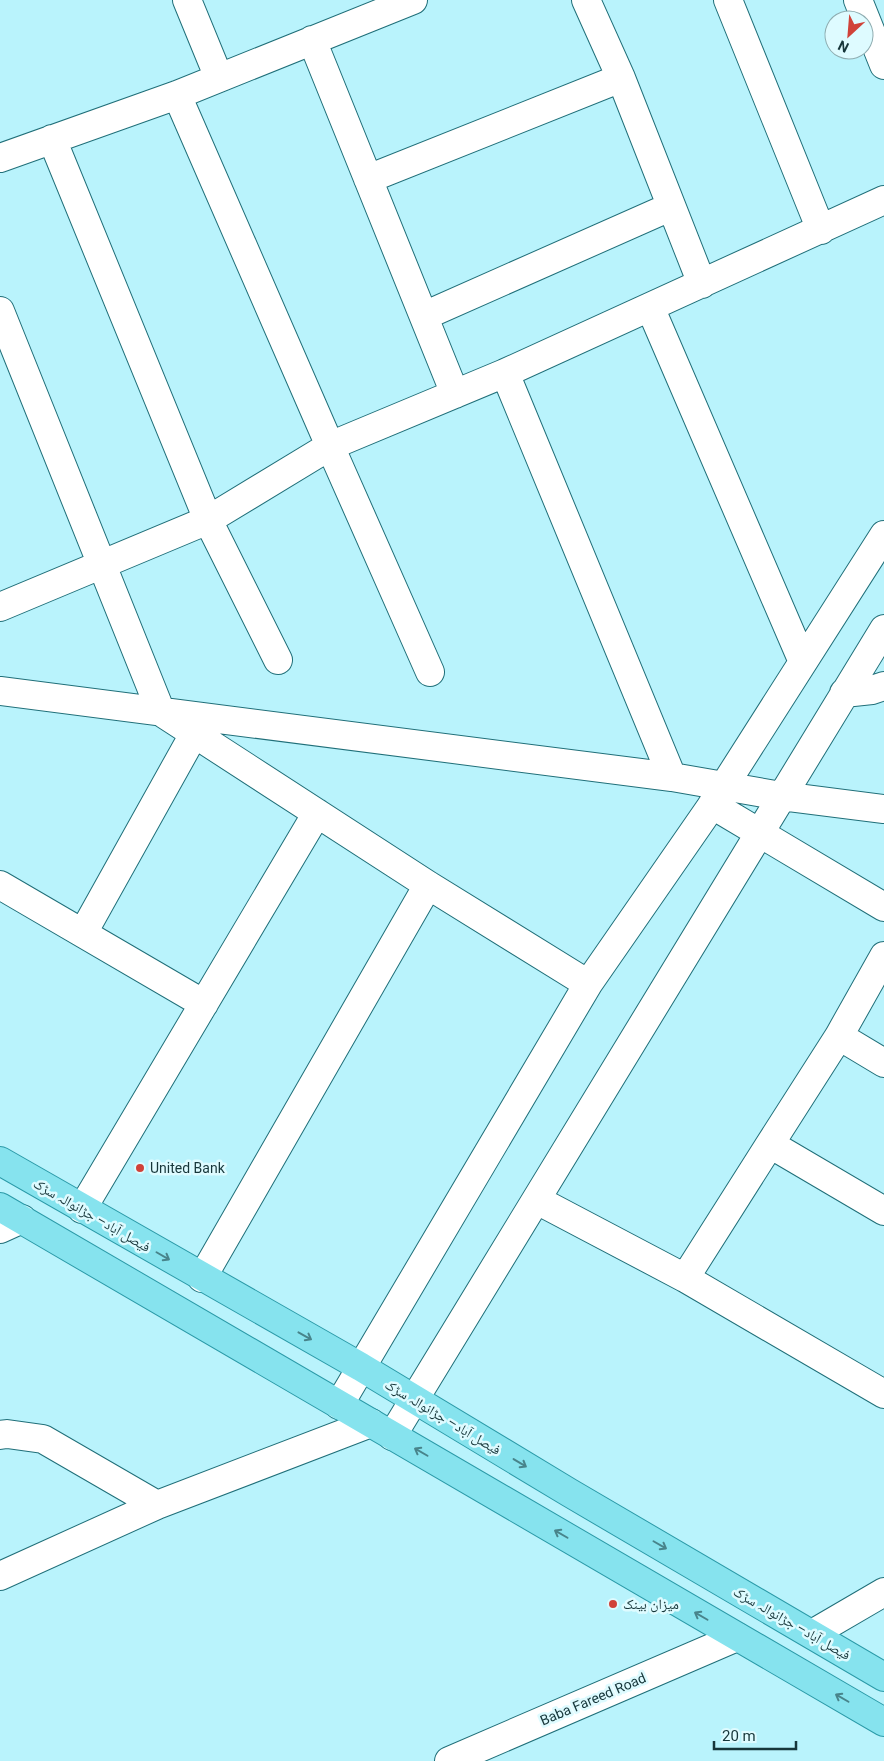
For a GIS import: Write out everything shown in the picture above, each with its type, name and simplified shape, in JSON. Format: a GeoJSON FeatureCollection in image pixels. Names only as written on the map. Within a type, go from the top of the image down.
{"type":"FeatureCollection","features":[{"type":"Feature","properties":{"kind":"main road","name":"فیصل آباد– جڑانوالہ سڑک"},"geometry":{"type":"LineString","coordinates":[[0,1161],[202,1278],[361,1367],[578,1498],[884,1677]]}},
{"type":"Feature","properties":{"kind":"main road"},"geometry":{"type":"LineString","coordinates":[[7,1219],[339,1404],[884,1722]]}},
{"type":"Feature","properties":{"kind":"street"},"geometry":{"type":"LineString","coordinates":[[187,0],[219,78]]}},
{"type":"Feature","properties":{"kind":"street"},"geometry":{"type":"LineString","coordinates":[[0,158],[177,95],[413,0]]}},
{"type":"Feature","properties":{"kind":"street"},"geometry":{"type":"LineString","coordinates":[[586,0],[621,78],[670,207],[702,284]]}},
{"type":"Feature","properties":{"kind":"street"},"geometry":{"type":"LineString","coordinates":[[728,0],[821,230]]}},
{"type":"Feature","properties":{"kind":"street"},"geometry":{"type":"LineString","coordinates":[[858,0],[884,65]]}},
{"type":"Feature","properties":{"kind":"street"},"geometry":{"type":"LineString","coordinates":[[312,40],[456,394]]}},
{"type":"Feature","properties":{"kind":"street"},"geometry":{"type":"LineString","coordinates":[[368,179],[621,78]]}},
{"type":"Feature","properties":{"kind":"street"},"geometry":{"type":"LineString","coordinates":[[177,95],[430,672]]}},
{"type":"Feature","properties":{"kind":"street"},"geometry":{"type":"LineString","coordinates":[[52,139],[208,520],[278,660]]}},
{"type":"Feature","properties":{"kind":"street"},"geometry":{"type":"LineString","coordinates":[[0,607],[102,566],[208,520],[330,446],[505,373],[884,200]]}},
{"type":"Feature","properties":{"kind":"street"},"geometry":{"type":"LineString","coordinates":[[424,316],[670,207]]}},
{"type":"Feature","properties":{"kind":"street"},"geometry":{"type":"LineString","coordinates":[[650,307],[803,662]]}},
{"type":"Feature","properties":{"kind":"street"},"geometry":{"type":"LineString","coordinates":[[0,311],[160,712],[428,885],[588,984]]}},
{"type":"Feature","properties":{"kind":"street"},"geometry":{"type":"LineString","coordinates":[[505,373],[672,777]]}},
{"type":"Feature","properties":{"kind":"street"},"geometry":{"type":"LineString","coordinates":[[339,1404],[588,984],[719,801],[803,662],[884,535]]}},
{"type":"Feature","properties":{"kind":"street"},"geometry":{"type":"LineString","coordinates":[[0,1576],[157,1505],[381,1429],[414,1398],[537,1200],[754,830],[781,796],[884,629]]}},
{"type":"Feature","properties":{"kind":"street"},"geometry":{"type":"LineString","coordinates":[[844,693],[872,690],[884,686]]}},
{"type":"Feature","properties":{"kind":"street"},"geometry":{"type":"LineString","coordinates":[[0,691],[672,777],[719,801],[754,830],[884,907]]}},
{"type":"Feature","properties":{"kind":"street"},"geometry":{"type":"LineString","coordinates":[[82,933],[194,734]]}},
{"type":"Feature","properties":{"kind":"street"},"geometry":{"type":"LineString","coordinates":[[719,801],[781,796],[884,809]]}},
{"type":"Feature","properties":{"kind":"street"},"geometry":{"type":"LineString","coordinates":[[82,1209],[317,813]]}},
{"type":"Feature","properties":{"kind":"street"},"geometry":{"type":"LineString","coordinates":[[0,885],[204,1004]]}},
{"type":"Feature","properties":{"kind":"street"},"geometry":{"type":"LineString","coordinates":[[202,1278],[428,885]]}},
{"type":"Feature","properties":{"kind":"street"},"geometry":{"type":"LineString","coordinates":[[685,1278],[838,1036],[884,956]]}},
{"type":"Feature","properties":{"kind":"street"},"geometry":{"type":"LineString","coordinates":[[838,1036],[884,1063]]}},
{"type":"Feature","properties":{"kind":"street"},"geometry":{"type":"LineString","coordinates":[[770,1144],[884,1211]]}},
{"type":"Feature","properties":{"kind":"street"},"geometry":{"type":"LineString","coordinates":[[537,1200],[685,1278],[884,1394]]}},
{"type":"Feature","properties":{"kind":"street"},"geometry":{"type":"LineString","coordinates":[[0,1435],[7,1434],[43,1439],[157,1505]]}},
{"type":"Feature","properties":{"kind":"street"},"geometry":{"type":"LineString","coordinates":[[812,1634],[884,1592]]}},
{"type":"Feature","properties":{"kind":"street","name":"Baba Fareed Road"},"geometry":{"type":"LineString","coordinates":[[455,1760],[737,1637]]}},
{"type":"Feature","properties":{"kind":"place","name":"United Bank"},"geometry":{"type":"Point","coordinates":[140,1168]}},
{"type":"Feature","properties":{"kind":"place","name":"میزان بینک"},"geometry":{"type":"Point","coordinates":[613,1604]}}]}
